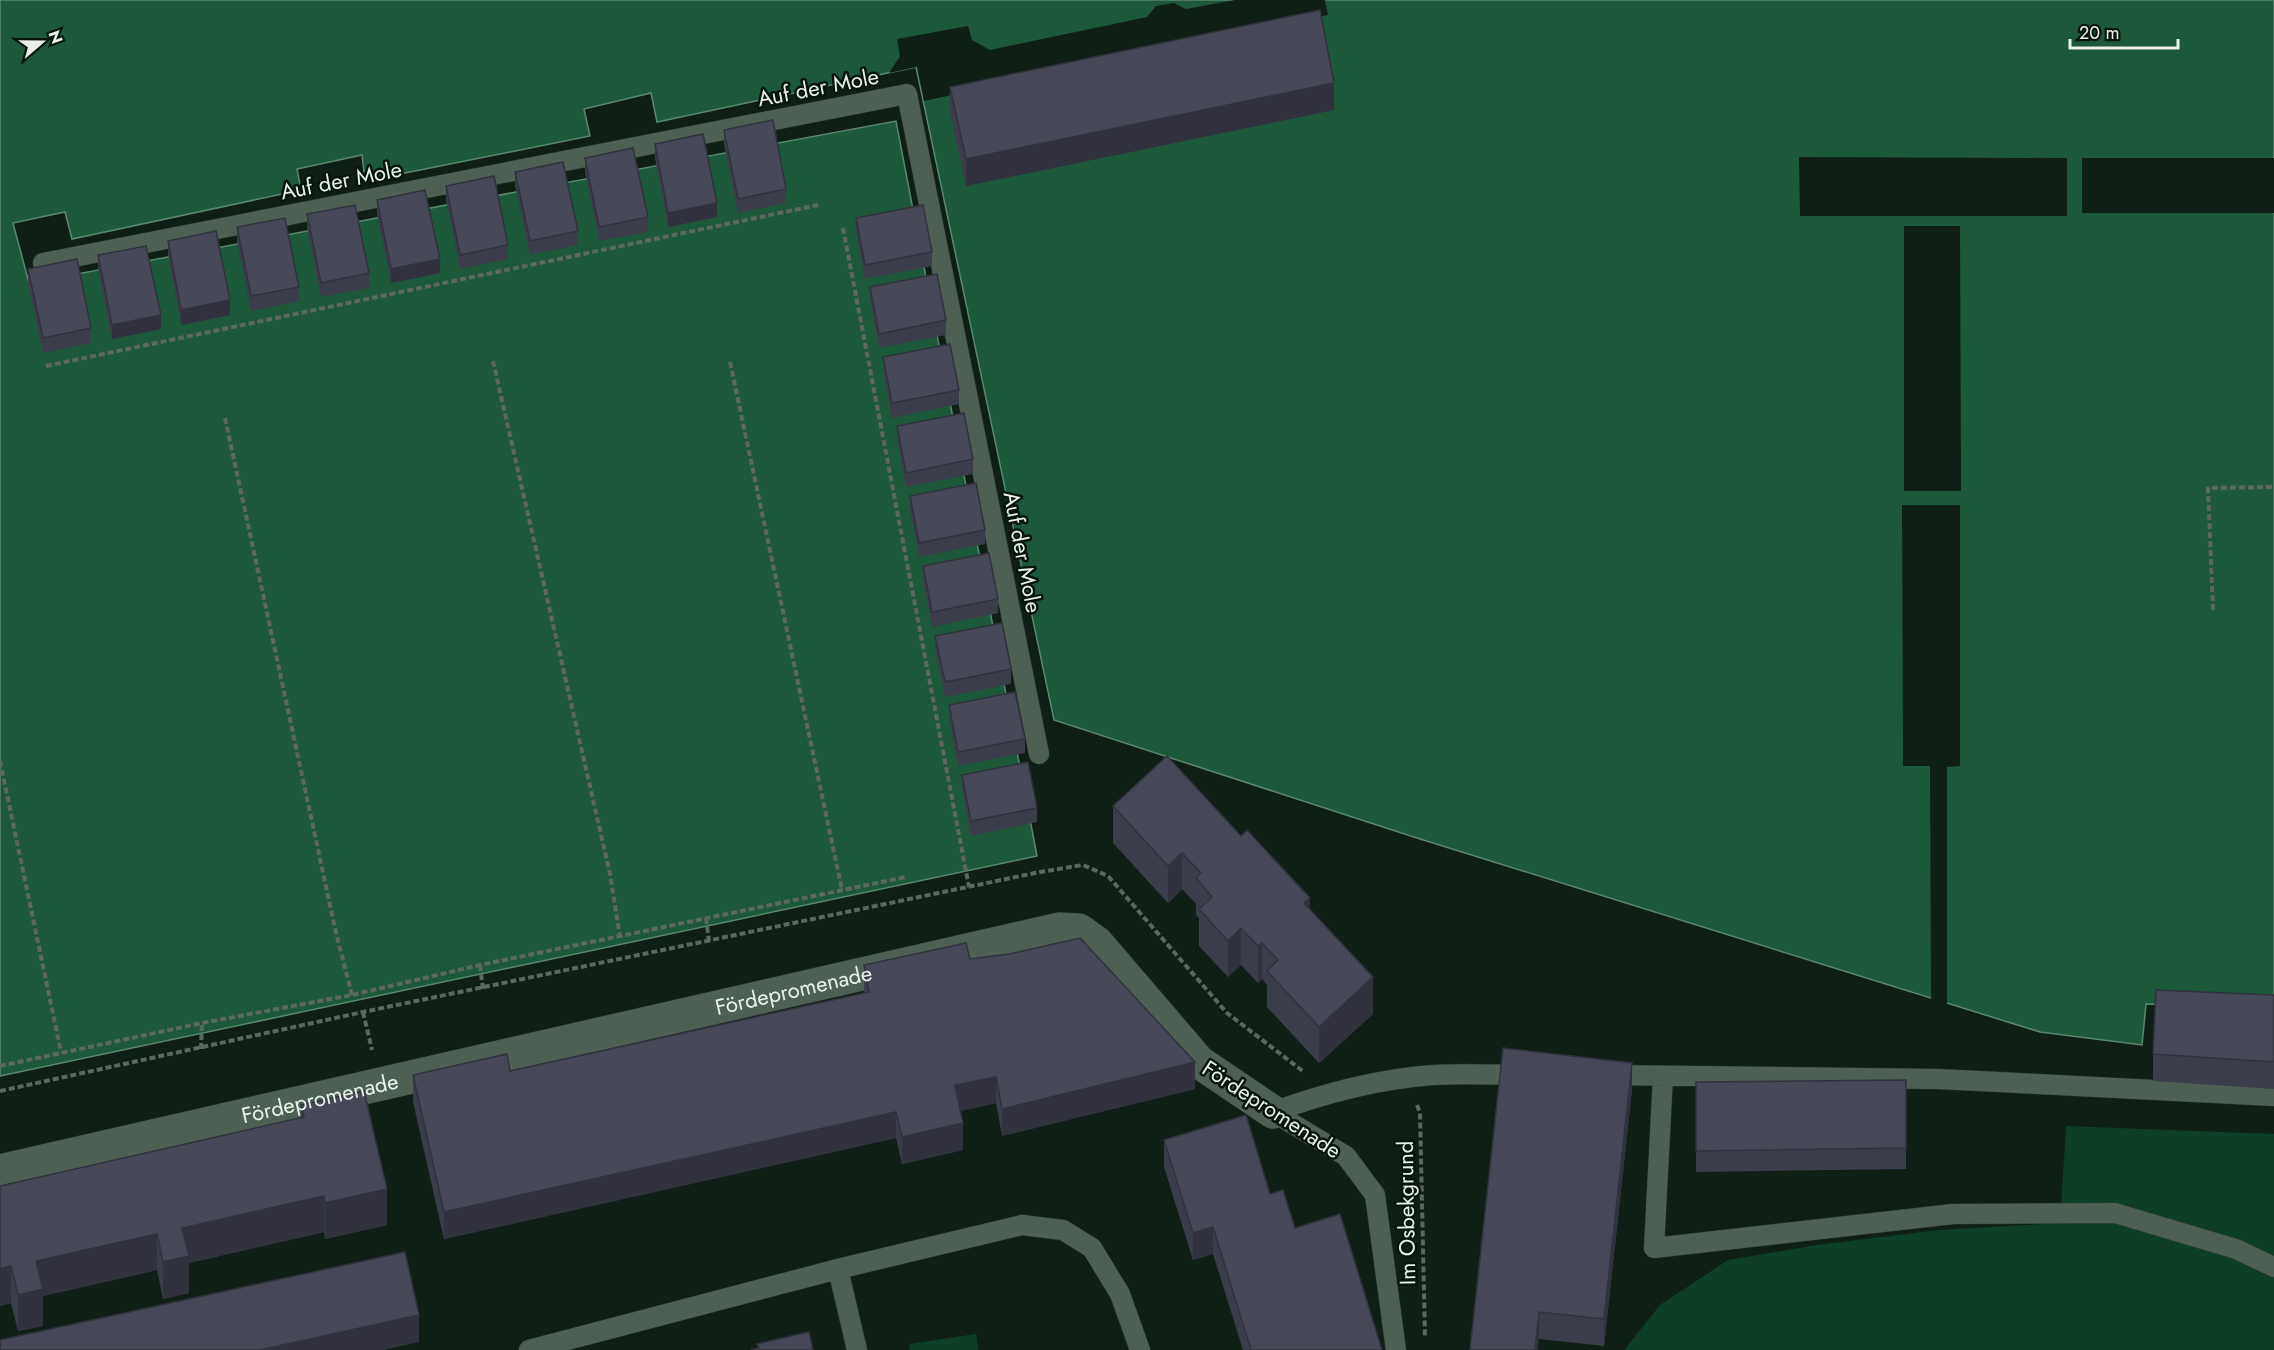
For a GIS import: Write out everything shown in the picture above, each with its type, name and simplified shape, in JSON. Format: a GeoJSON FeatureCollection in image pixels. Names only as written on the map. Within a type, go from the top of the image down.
{"type":"FeatureCollection","features":[{"type":"Feature","properties":{"kind":"street","name":"Fördepromenade"},"geometry":{"type":"LineString","coordinates":[[0,1171],[1059,929],[1079,930],[1096,943],[1198,1062],[1273,1112]]}},
{"type":"Feature","properties":{"kind":"lane","name":"Auf der Mole"},"geometry":{"type":"LineString","coordinates":[[43,263],[907,94],[1039,754]]}},
{"type":"Feature","properties":{"kind":"lane"},"geometry":{"type":"LineString","coordinates":[[1273,1112],[1331,1091],[1408,1078],[1434,1075],[1549,1075]]}},
{"type":"Feature","properties":{"kind":"lane"},"geometry":{"type":"LineString","coordinates":[[1583,1075],[1938,1079],[2274,1096]]}},
{"type":"Feature","properties":{"kind":"lane"},"geometry":{"type":"LineString","coordinates":[[1663,1076],[1654,1248],[1953,1214],[2115,1213],[2236,1249],[2274,1267]]}},
{"type":"Feature","properties":{"kind":"lane","name":"Fördepromenade"},"geometry":{"type":"LineString","coordinates":[[1273,1112],[1346,1155],[1375,1195],[1396,1350]]}},
{"type":"Feature","properties":{"kind":"lane"},"geometry":{"type":"LineString","coordinates":[[529,1350],[838,1269],[1022,1225],[1063,1230],[1092,1248],[1120,1294],[1140,1350]]}},
{"type":"Feature","properties":{"kind":"lane"},"geometry":{"type":"LineString","coordinates":[[838,1269],[857,1350]]}},
{"type":"Feature","properties":{"kind":"path"},"geometry":{"type":"LineString","coordinates":[[46,366],[818,205]]}},
{"type":"Feature","properties":{"kind":"path"},"geometry":{"type":"LineString","coordinates":[[843,228],[969,887]]}},
{"type":"Feature","properties":{"kind":"path"},"geometry":{"type":"LineString","coordinates":[[493,361],[610,874],[620,937]]}},
{"type":"Feature","properties":{"kind":"path"},"geometry":{"type":"LineString","coordinates":[[730,362],[842,890]]}},
{"type":"Feature","properties":{"kind":"path"},"geometry":{"type":"LineString","coordinates":[[225,418],[336,933],[352,995]]}},
{"type":"Feature","properties":{"kind":"path"},"geometry":{"type":"LineString","coordinates":[[2213,610],[2208,488],[2274,487]]}},
{"type":"Feature","properties":{"kind":"path"},"geometry":{"type":"LineString","coordinates":[[0,761],[61,1052]]}},
{"type":"Feature","properties":{"kind":"path"},"geometry":{"type":"LineString","coordinates":[[0,1066],[202,1023],[352,995],[480,965],[906,877]]}},
{"type":"Feature","properties":{"kind":"path"},"geometry":{"type":"LineString","coordinates":[[706,918],[709,941]]}},
{"type":"Feature","properties":{"kind":"path"},"geometry":{"type":"LineString","coordinates":[[480,965],[483,989]]}},
{"type":"Feature","properties":{"kind":"path"},"geometry":{"type":"LineString","coordinates":[[201,1049],[202,1023]]}},
{"type":"Feature","properties":{"kind":"path","name":"Im Osbekgrund"},"geometry":{"type":"LineString","coordinates":[[1408,1078],[1420,1113],[1425,1340]]}},
{"type":"Feature","properties":{"kind":"shaded area"},"geometry":{"type":"Polygon","coordinates":[[[0,0],[2274,0],[2274,1008],[2146,1004],[2142,1045],[2040,1032],[1417,838],[1054,720],[916,67],[657,122],[651,93],[584,109],[590,136],[365,181],[362,155],[297,169],[301,190],[72,239],[65,212],[13,223],[29,283],[896,121],[1037,856],[0,1076],[0,0]]]}},
{"type":"Feature","properties":{"kind":"shaded area"},"geometry":{"type":"Polygon","coordinates":[[[2066,1126],[2274,1134],[2274,1350],[1624,1350],[1660,1305],[1728,1260],[1817,1245],[1938,1230],[2060,1223],[2066,1126]]]}},
{"type":"Feature","properties":{"kind":"shaded area"},"geometry":{"type":"Polygon","coordinates":[[[976,1334],[978,1350],[910,1350],[909,1344],[976,1334]]]}},
{"type":"Feature","properties":{"kind":"pier"},"geometry":{"type":"Polygon","coordinates":[[[1235,0],[1325,0],[1328,15],[924,101],[917,67],[889,73],[900,56],[897,39],[968,26],[972,40],[990,50],[1147,17],[1156,6],[1174,3],[1186,9],[1235,0]]]}},
{"type":"Feature","properties":{"kind":"pier"},"geometry":{"type":"Polygon","coordinates":[[[1799,157],[2067,158],[2067,216],[1800,216],[1799,157]]]}},
{"type":"Feature","properties":{"kind":"pier"},"geometry":{"type":"Polygon","coordinates":[[[2082,158],[2274,158],[2274,213],[2082,213],[2082,158]]]}},
{"type":"Feature","properties":{"kind":"pier"},"geometry":{"type":"Polygon","coordinates":[[[1904,226],[1960,226],[1961,491],[1904,491],[1904,226]]]}},
{"type":"Feature","properties":{"kind":"pier"},"geometry":{"type":"Polygon","coordinates":[[[1902,505],[1960,505],[1960,766],[1947,767],[1947,1006],[1931,1001],[1930,766],[1903,766],[1902,505]]]}},
{"type":"Feature","properties":{"kind":"building"},"geometry":{"type":"Polygon","coordinates":[[[1320,10],[1334,83],[966,159],[950,87],[1320,10]]]}},
{"type":"Feature","properties":{"kind":"building"},"geometry":{"type":"Polygon","coordinates":[[[773,120],[786,189],[738,199],[724,130],[773,120]]]}},
{"type":"Feature","properties":{"kind":"building"},"geometry":{"type":"Polygon","coordinates":[[[703,134],[717,203],[668,213],[655,144],[703,134]]]}},
{"type":"Feature","properties":{"kind":"building"},"geometry":{"type":"Polygon","coordinates":[[[633,148],[648,217],[599,227],[585,158],[633,148]]]}},
{"type":"Feature","properties":{"kind":"building"},"geometry":{"type":"Polygon","coordinates":[[[563,162],[578,231],[530,241],[515,172],[563,162]]]}},
{"type":"Feature","properties":{"kind":"building"},"geometry":{"type":"Polygon","coordinates":[[[494,176],[508,245],[460,255],[446,186],[494,176]]]}},
{"type":"Feature","properties":{"kind":"building"},"geometry":{"type":"Polygon","coordinates":[[[425,190],[440,259],[391,269],[377,200],[425,190]]]}},
{"type":"Feature","properties":{"kind":"building"},"geometry":{"type":"Polygon","coordinates":[[[355,205],[369,273],[321,283],[307,214],[355,205]]]}},
{"type":"Feature","properties":{"kind":"building"},"geometry":{"type":"Polygon","coordinates":[[[923,205],[932,252],[865,265],[856,218],[923,205]]]}},
{"type":"Feature","properties":{"kind":"building"},"geometry":{"type":"Polygon","coordinates":[[[285,218],[299,287],[251,296],[237,227],[285,218]]]}},
{"type":"Feature","properties":{"kind":"building"},"geometry":{"type":"Polygon","coordinates":[[[216,231],[230,300],[181,310],[168,241],[216,231]]]}},
{"type":"Feature","properties":{"kind":"building"},"geometry":{"type":"Polygon","coordinates":[[[146,246],[161,315],[112,325],[98,255],[146,246]]]}},
{"type":"Feature","properties":{"kind":"building"},"geometry":{"type":"Polygon","coordinates":[[[77,259],[91,328],[43,338],[28,269],[77,259]]]}},
{"type":"Feature","properties":{"kind":"building"},"geometry":{"type":"Polygon","coordinates":[[[937,274],[946,320],[879,334],[870,287],[937,274]]]}},
{"type":"Feature","properties":{"kind":"building"},"geometry":{"type":"Polygon","coordinates":[[[950,344],[959,390],[892,403],[883,357],[950,344]]]}},
{"type":"Feature","properties":{"kind":"building"},"geometry":{"type":"Polygon","coordinates":[[[964,413],[973,459],[906,473],[897,426],[964,413]]]}},
{"type":"Feature","properties":{"kind":"building"},"geometry":{"type":"Polygon","coordinates":[[[976,483],[985,530],[919,543],[910,496],[976,483]]]}},
{"type":"Feature","properties":{"kind":"building"},"geometry":{"type":"Polygon","coordinates":[[[989,553],[998,599],[932,612],[923,566],[989,553]]]}},
{"type":"Feature","properties":{"kind":"building"},"geometry":{"type":"Polygon","coordinates":[[[1002,623],[1011,669],[945,682],[935,636],[1002,623]]]}},
{"type":"Feature","properties":{"kind":"building"},"geometry":{"type":"Polygon","coordinates":[[[1015,692],[1025,739],[958,752],[949,705],[1015,692]]]}},
{"type":"Feature","properties":{"kind":"building"},"geometry":{"type":"Polygon","coordinates":[[[1167,756],[1241,836],[1247,830],[1310,898],[1304,903],[1373,977],[1319,1027],[1267,971],[1278,960],[1262,943],[1258,946],[1241,928],[1228,941],[1199,909],[1212,897],[1196,878],[1201,873],[1182,853],[1168,866],[1113,806],[1167,756]]]}},
{"type":"Feature","properties":{"kind":"building"},"geometry":{"type":"Polygon","coordinates":[[[1028,762],[1037,808],[971,821],[962,775],[1028,762]]]}},
{"type":"Feature","properties":{"kind":"building"},"geometry":{"type":"Polygon","coordinates":[[[1080,938],[1195,1062],[1002,1109],[996,1077],[955,1085],[963,1123],[902,1137],[896,1112],[444,1212],[413,1075],[507,1054],[510,1071],[869,992],[864,965],[966,943],[970,959],[1009,954],[1080,938]]]}},
{"type":"Feature","properties":{"kind":"building"},"geometry":{"type":"Polygon","coordinates":[[[2156,990],[2274,995],[2274,1062],[2153,1054],[2156,990]]]}},
{"type":"Feature","properties":{"kind":"building"},"geometry":{"type":"Polygon","coordinates":[[[1503,1048],[1632,1063],[1604,1319],[1539,1312],[1535,1350],[1470,1350],[1503,1048]]]}},
{"type":"Feature","properties":{"kind":"building"},"geometry":{"type":"Polygon","coordinates":[[[1906,1080],[1906,1148],[1696,1151],[1696,1082],[1906,1080]]]}},
{"type":"Feature","properties":{"kind":"building"},"geometry":{"type":"Polygon","coordinates":[[[364,1091],[387,1189],[325,1203],[324,1196],[182,1228],[189,1256],[163,1262],[157,1234],[36,1261],[43,1289],[18,1295],[11,1266],[0,1269],[0,1186],[304,1117],[301,1105],[364,1091]]]}},
{"type":"Feature","properties":{"kind":"building"},"geometry":{"type":"Polygon","coordinates":[[[1246,1115],[1270,1194],[1283,1190],[1295,1228],[1340,1214],[1382,1350],[1251,1350],[1213,1227],[1193,1233],[1164,1140],[1246,1115]]]}},
{"type":"Feature","properties":{"kind":"building"},"geometry":{"type":"Polygon","coordinates":[[[405,1252],[419,1315],[260,1350],[0,1350],[0,1340],[405,1252]]]}},
{"type":"Feature","properties":{"kind":"building"},"geometry":{"type":"Polygon","coordinates":[[[809,1332],[813,1350],[750,1350],[759,1348],[757,1344],[809,1332]]]}}]}
